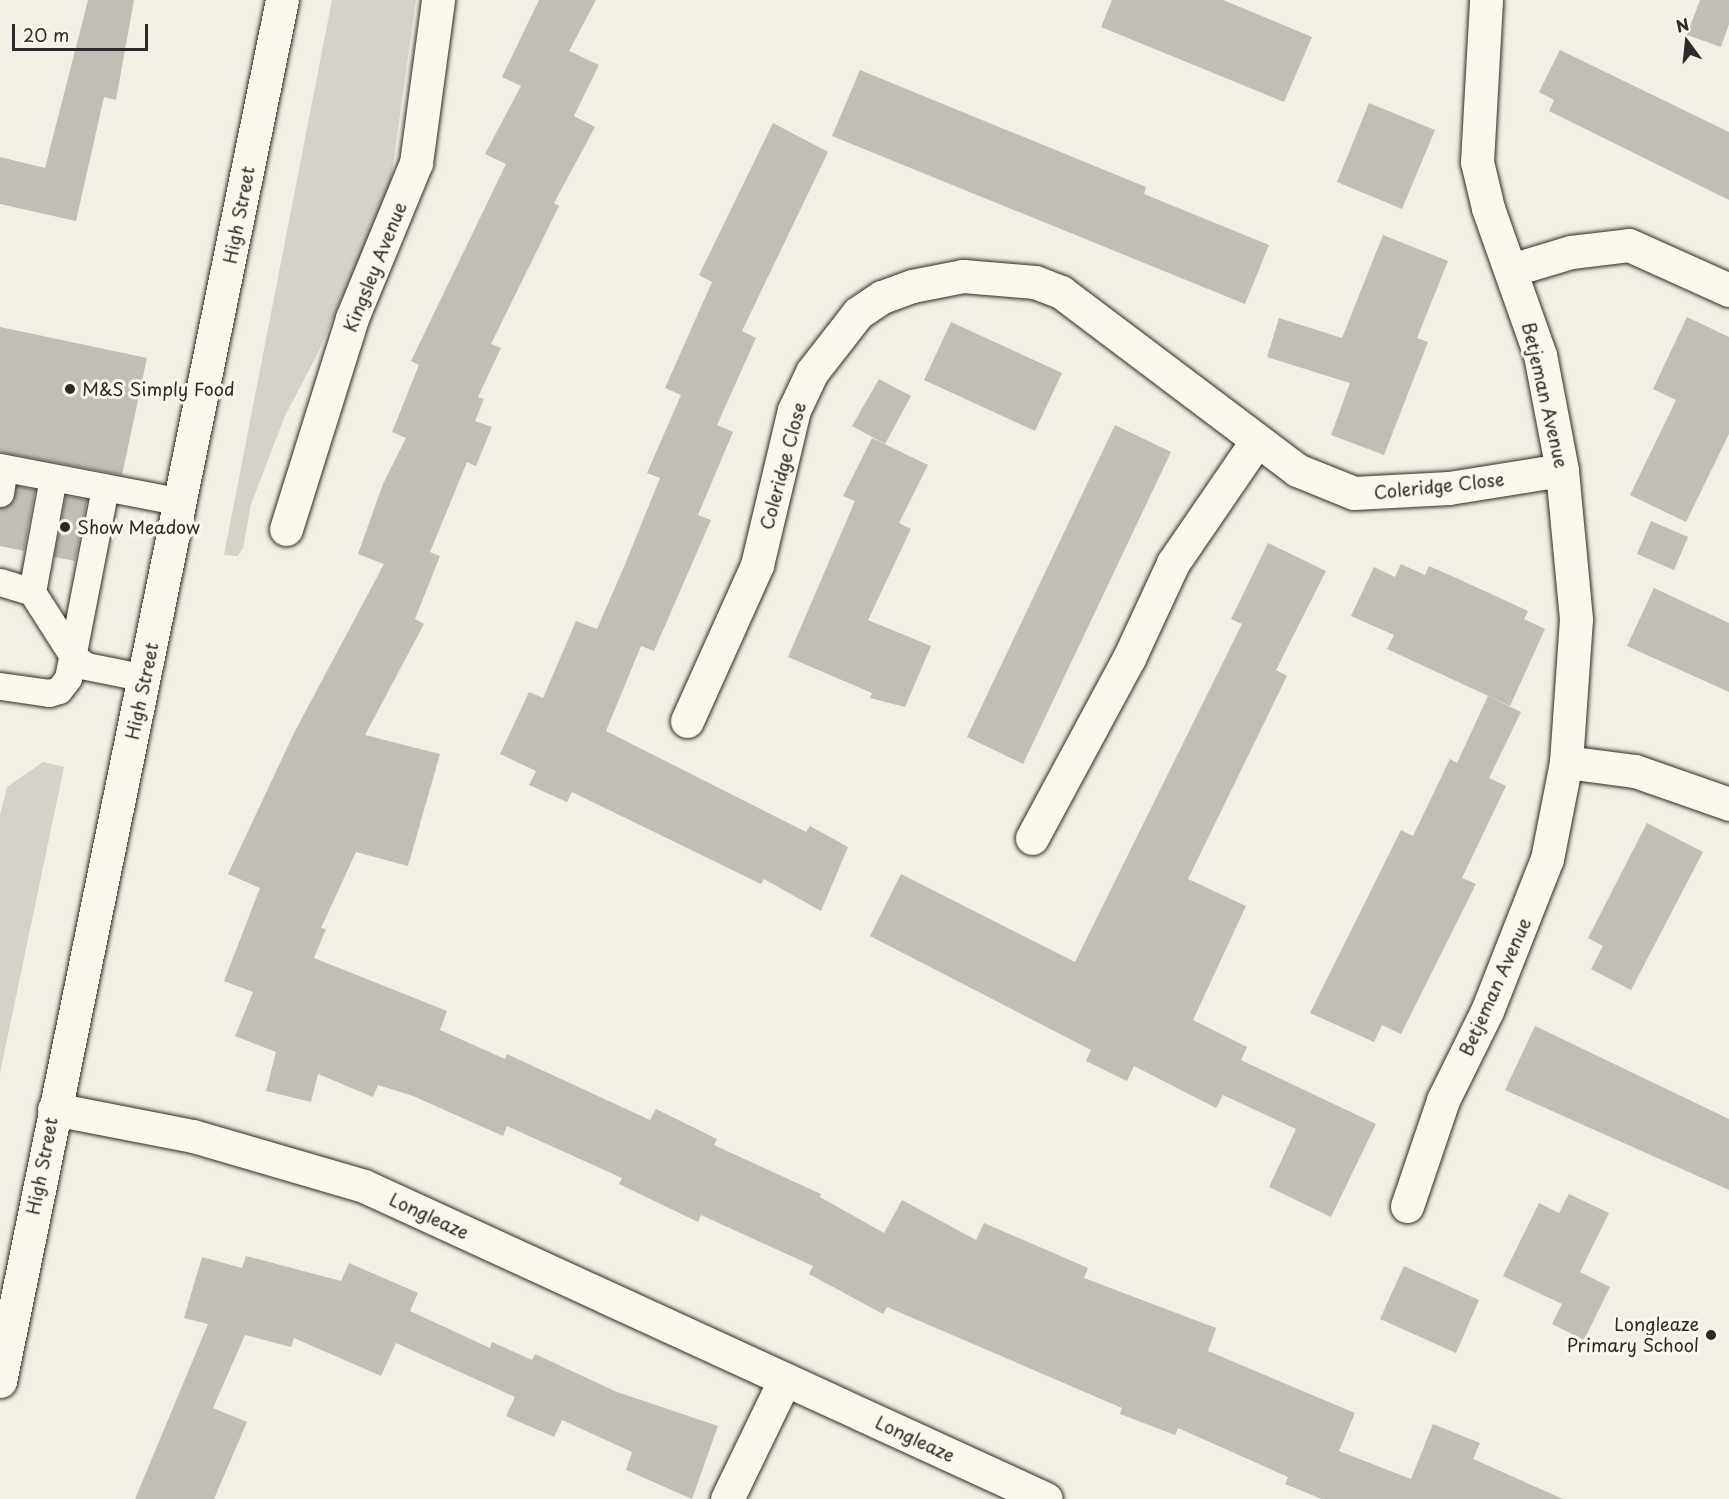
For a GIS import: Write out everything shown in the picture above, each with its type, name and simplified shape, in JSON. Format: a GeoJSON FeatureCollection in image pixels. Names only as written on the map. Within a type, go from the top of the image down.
{"type":"FeatureCollection","features":[{"type":"Feature","properties":{"kind":"street","name":"High Street"},"geometry":{"type":"LineString","coordinates":[[0,1381],[54,1109],[146,678],[282,0]]}},
{"type":"Feature","properties":{"kind":"street","name":"Kingsley Avenue"},"geometry":{"type":"LineString","coordinates":[[286,529],[352,318],[416,163],[438,0]]}},
{"type":"Feature","properties":{"kind":"street","name":"Betjeman Avenue"},"geometry":{"type":"LineString","coordinates":[[1407,1206],[1443,1100],[1523,926],[1547,859],[1566,762],[1576,620],[1562,470],[1540,355],[1488,208],[1477,162],[1486,0]]}},
{"type":"Feature","properties":{"kind":"street"},"geometry":{"type":"LineString","coordinates":[[1511,270],[1571,252],[1629,245],[1729,290]]}},
{"type":"Feature","properties":{"kind":"street","name":"Coleridge Close"},"geometry":{"type":"LineString","coordinates":[[687,721],[757,565],[794,410],[835,338],[882,297],[963,276],[1035,282],[1061,292],[1256,442],[1320,483],[1354,493],[1449,488],[1562,470]]}},
{"type":"Feature","properties":{"kind":"street"},"geometry":{"type":"LineString","coordinates":[[1032,838],[1129,658],[1173,563],[1256,442]]}},
{"type":"Feature","properties":{"kind":"street"},"geometry":{"type":"LineString","coordinates":[[1566,762],[1635,771],[1729,804]]}},
{"type":"Feature","properties":{"kind":"street","name":"Longleaze"},"geometry":{"type":"LineString","coordinates":[[54,1109],[192,1136],[364,1186],[785,1380],[997,1489],[1046,1499]]}},
{"type":"Feature","properties":{"kind":"street"},"geometry":{"type":"LineString","coordinates":[[727,1499],[785,1380]]}},
{"type":"Feature","properties":{"kind":"lane"},"geometry":{"type":"LineString","coordinates":[[1,476],[52,478],[181,502]]}},
{"type":"Feature","properties":{"kind":"lane"},"geometry":{"type":"LineString","coordinates":[[32,592],[52,478]]}},
{"type":"Feature","properties":{"kind":"lane"},"geometry":{"type":"LineString","coordinates":[[0,686],[59,690],[73,656],[105,488]]}},
{"type":"Feature","properties":{"kind":"lane"},"geometry":{"type":"LineString","coordinates":[[0,582],[32,592],[73,656],[94,669],[146,678]]}},
{"type":"Feature","properties":{"kind":"shaded area"},"geometry":{"type":"Polygon","coordinates":[[[332,0],[416,0],[390,186],[318,353],[285,416],[251,504],[243,548],[238,556],[224,555],[332,0]]]}},
{"type":"Feature","properties":{"kind":"shaded area"},"geometry":{"type":"Polygon","coordinates":[[[43,762],[64,767],[0,1073],[0,815],[7,787],[43,762]]]}},
{"type":"Feature","properties":{"kind":"building"},"geometry":{"type":"Polygon","coordinates":[[[88,0],[134,0],[116,100],[104,97],[76,221],[0,204],[0,157],[45,168],[88,0]]]}},
{"type":"Feature","properties":{"kind":"building"},"geometry":{"type":"Polygon","coordinates":[[[539,0],[596,0],[569,51],[599,65],[574,116],[595,127],[554,203],[559,206],[491,344],[501,348],[478,397],[484,399],[475,421],[492,427],[476,466],[467,462],[430,552],[440,556],[415,619],[424,624],[365,735],[440,754],[408,866],[356,852],[321,928],[326,929],[314,958],[447,1011],[440,1030],[505,1059],[507,1054],[650,1120],[656,1109],[717,1139],[714,1145],[821,1194],[820,1197],[884,1233],[902,1200],[976,1240],[984,1223],[1088,1268],[1084,1278],[1216,1328],[1208,1351],[1355,1413],[1339,1451],[1411,1479],[1433,1424],[1480,1443],[1473,1459],[1563,1499],[1322,1499],[1285,1484],[1288,1477],[1178,1428],[1175,1435],[1120,1414],[1122,1408],[887,1307],[883,1314],[809,1274],[813,1266],[701,1215],[698,1222],[619,1184],[622,1178],[507,1126],[503,1136],[413,1096],[378,1085],[373,1097],[318,1074],[311,1102],[266,1091],[276,1052],[235,1036],[253,992],[224,981],[260,888],[228,874],[294,733],[384,564],[358,554],[383,484],[406,438],[392,432],[419,365],[411,361],[506,164],[485,154],[521,86],[502,77],[539,0]]]}},
{"type":"Feature","properties":{"kind":"building"},"geometry":{"type":"Polygon","coordinates":[[[1112,0],[1223,0],[1312,37],[1284,102],[1101,27],[1112,0]]]}},
{"type":"Feature","properties":{"kind":"building"},"geometry":{"type":"Polygon","coordinates":[[[1700,0],[1729,0],[1729,24],[1721,47],[1687,35],[1700,0]]]}},
{"type":"Feature","properties":{"kind":"building"},"geometry":{"type":"Polygon","coordinates":[[[1560,50],[1729,132],[1729,200],[1549,111],[1554,100],[1539,92],[1560,50]]]}},
{"type":"Feature","properties":{"kind":"building"},"geometry":{"type":"Polygon","coordinates":[[[860,70],[1146,187],[1144,194],[1269,245],[1245,304],[832,136],[860,70]]]}},
{"type":"Feature","properties":{"kind":"building"},"geometry":{"type":"Polygon","coordinates":[[[1369,103],[1435,130],[1402,209],[1337,182],[1369,103]]]}},
{"type":"Feature","properties":{"kind":"building"},"geometry":{"type":"Polygon","coordinates":[[[773,123],[828,152],[742,331],[756,338],[717,425],[733,432],[698,515],[711,520],[654,651],[641,646],[606,731],[806,832],[810,826],[848,847],[821,911],[764,879],[761,884],[572,792],[567,802],[529,785],[536,771],[500,754],[529,692],[543,698],[576,621],[597,629],[626,562],[660,478],[647,473],[681,395],[665,388],[712,282],[699,275],[773,123]]]}},
{"type":"Feature","properties":{"kind":"building"},"geometry":{"type":"Polygon","coordinates":[[[1383,235],[1448,261],[1417,338],[1428,342],[1384,455],[1331,435],[1350,383],[1267,357],[1279,318],[1342,338],[1383,235]]]}},
{"type":"Feature","properties":{"kind":"building"},"geometry":{"type":"Polygon","coordinates":[[[1687,317],[1729,337],[1729,434],[1686,522],[1630,495],[1676,400],[1653,389],[1687,317]]]}},
{"type":"Feature","properties":{"kind":"building"},"geometry":{"type":"Polygon","coordinates":[[[951,322],[1062,373],[1035,431],[924,380],[951,322]]]}},
{"type":"Feature","properties":{"kind":"building","name":"M&S Simply Food"},"geometry":{"type":"Polygon","coordinates":[[[0,327],[147,358],[122,475],[0,452],[0,327]]]}},
{"type":"Feature","properties":{"kind":"building"},"geometry":{"type":"Polygon","coordinates":[[[879,379],[911,396],[885,444],[852,426],[879,379]]]}},
{"type":"Feature","properties":{"kind":"building"},"geometry":{"type":"Polygon","coordinates":[[[1115,425],[1171,452],[1023,764],[967,737],[1115,425]]]}},
{"type":"Feature","properties":{"kind":"building"},"geometry":{"type":"Polygon","coordinates":[[[872,438],[928,465],[899,523],[911,529],[868,620],[931,646],[905,707],[870,698],[872,693],[788,657],[855,501],[843,496],[872,438]]]}},
{"type":"Feature","properties":{"kind":"building"},"geometry":{"type":"Polygon","coordinates":[[[17,486],[35,490],[24,551],[0,546],[0,508],[13,502],[17,486]]]}},
{"type":"Feature","properties":{"kind":"building"},"geometry":{"type":"Polygon","coordinates":[[[66,496],[87,500],[75,561],[54,557],[66,496]]]}},
{"type":"Feature","properties":{"kind":"building"},"geometry":{"type":"Polygon","coordinates":[[[1651,521],[1688,537],[1674,570],[1637,554],[1651,521]]]}},
{"type":"Feature","properties":{"kind":"building"},"geometry":{"type":"Polygon","coordinates":[[[1268,543],[1326,571],[1276,670],[1287,676],[1188,879],[1246,906],[1193,1020],[1247,1047],[1241,1060],[1376,1124],[1331,1217],[1269,1187],[1296,1129],[1223,1095],[1216,1108],[1134,1066],[1127,1081],[1086,1061],[1091,1050],[870,936],[901,874],[1075,962],[1242,624],[1231,619],[1268,543]]]}},
{"type":"Feature","properties":{"kind":"building"},"geometry":{"type":"Polygon","coordinates":[[[1401,564],[1425,575],[1429,566],[1454,577],[1528,611],[1524,619],[1545,629],[1510,706],[1387,649],[1394,635],[1351,616],[1374,567],[1395,577],[1401,564]]]}},
{"type":"Feature","properties":{"kind":"building"},"geometry":{"type":"Polygon","coordinates":[[[1654,588],[1729,623],[1729,692],[1627,646],[1654,588]]]}},
{"type":"Feature","properties":{"kind":"building"},"geometry":{"type":"Polygon","coordinates":[[[1488,696],[1521,712],[1489,778],[1506,786],[1462,878],[1476,884],[1401,1034],[1382,1025],[1374,1042],[1310,1013],[1401,830],[1413,836],[1450,759],[1457,763],[1488,696]]]}},
{"type":"Feature","properties":{"kind":"building"},"geometry":{"type":"Polygon","coordinates":[[[1647,823],[1703,852],[1631,990],[1591,969],[1603,946],[1588,938],[1647,823]]]}},
{"type":"Feature","properties":{"kind":"building"},"geometry":{"type":"Polygon","coordinates":[[[1535,1026],[1729,1119],[1729,1190],[1505,1090],[1535,1026]]]}},
{"type":"Feature","properties":{"kind":"building"},"geometry":{"type":"Polygon","coordinates":[[[1569,1194],[1609,1213],[1580,1272],[1610,1287],[1584,1340],[1552,1324],[1562,1304],[1503,1276],[1539,1203],[1559,1213],[1569,1194]]]}},
{"type":"Feature","properties":{"kind":"building"},"geometry":{"type":"Polygon","coordinates":[[[246,1256],[341,1281],[349,1263],[418,1293],[410,1311],[490,1348],[492,1342],[532,1360],[535,1354],[617,1392],[718,1426],[692,1499],[626,1470],[632,1452],[562,1420],[554,1437],[506,1416],[515,1397],[396,1343],[381,1376],[294,1338],[291,1347],[245,1335],[213,1408],[247,1422],[214,1499],[135,1499],[208,1324],[184,1318],[202,1257],[242,1268],[246,1256]]]}},
{"type":"Feature","properties":{"kind":"building"},"geometry":{"type":"Polygon","coordinates":[[[1404,1266],[1479,1300],[1456,1353],[1380,1319],[1404,1266]]]}},
{"type":"Feature","properties":{"kind":"place","name":"M&S Simply Food"},"geometry":{"type":"Point","coordinates":[70,389]}},
{"type":"Feature","properties":{"kind":"place","name":"Show Meadow"},"geometry":{"type":"Point","coordinates":[65,527]}},
{"type":"Feature","properties":{"kind":"place","name":"Longleaze Primary School"},"geometry":{"type":"Point","coordinates":[1711,1335]}}]}
